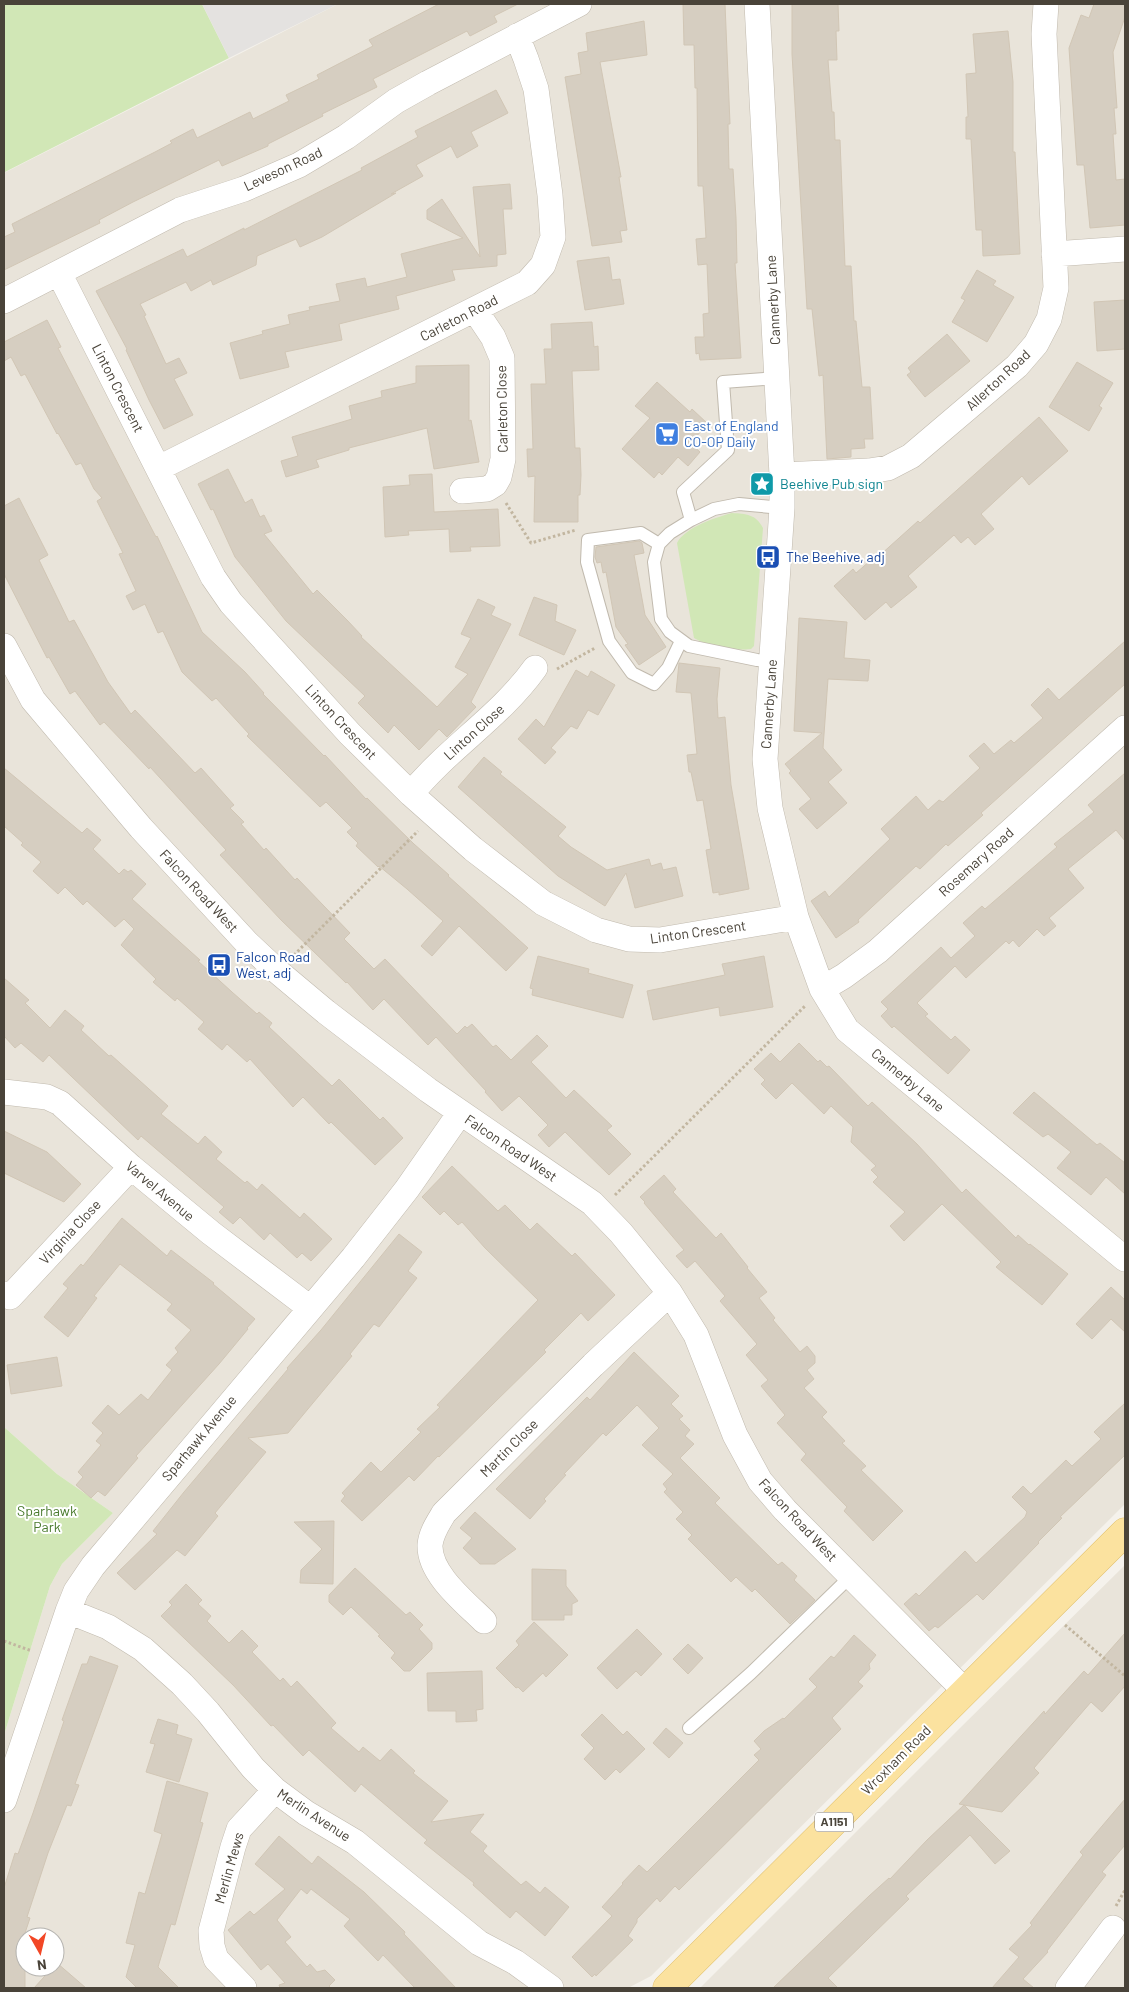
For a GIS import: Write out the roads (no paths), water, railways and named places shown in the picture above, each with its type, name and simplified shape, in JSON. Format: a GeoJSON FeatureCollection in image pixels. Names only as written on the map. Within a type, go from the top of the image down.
{"type":"FeatureCollection","features":[{"type":"Feature","properties":{"kind":"main road","name":"Wroxham Road"},"geometry":{"type":"LineString","coordinates":[[667,1988],[1125,1532]]}},
{"type":"Feature","properties":{"kind":"street","name":"Leveson Road"},"geometry":{"type":"LineString","coordinates":[[4,301],[180,210],[244,189],[299,165],[346,137],[396,101],[580,4]]}},
{"type":"Feature","properties":{"kind":"street","name":"Cannerby Lane"},"geometry":{"type":"LineString","coordinates":[[757,4],[782,475],[782,508],[765,759],[770,808],[796,917],[822,988],[848,1030],[1125,1259]]}},
{"type":"Feature","properties":{"kind":"street","name":"Allerton Road"},"geometry":{"type":"LineString","coordinates":[[782,475],[869,471],[888,468],[911,456],[1017,366],[1036,344],[1049,319],[1056,288],[1044,34],[1046,4]]}},
{"type":"Feature","properties":{"kind":"street","name":"Carleton Road"},"geometry":{"type":"LineString","coordinates":[[159,468],[527,283],[543,265],[553,237],[550,195],[536,89],[517,36]]}},
{"type":"Feature","properties":{"kind":"street"},"geometry":{"type":"LineString","coordinates":[[1054,254],[1125,249]]}},
{"type":"Feature","properties":{"kind":"street","name":"Linton Crescent"},"geometry":{"type":"LineString","coordinates":[[59,273],[213,577],[231,603],[350,734],[411,794],[473,849],[543,903],[596,930],[629,939],[660,940],[796,917]]}},
{"type":"Feature","properties":{"kind":"street","name":"Carleton Close"},"geometry":{"type":"LineString","coordinates":[[462,491],[499,490],[499,477],[503,459],[502,358],[493,338],[475,310]]}},
{"type":"Feature","properties":{"kind":"street","name":"Falcon Road West"},"geometry":{"type":"LineString","coordinates":[[4,646],[10,675],[141,828],[248,943],[326,1012],[460,1113],[536,1163],[592,1203],[621,1233],[670,1293],[696,1335],[735,1435],[760,1481],[785,1510],[965,1691]]}},
{"type":"Feature","properties":{"kind":"street","name":"Linton Close"},"geometry":{"type":"LineString","coordinates":[[411,794],[429,772],[483,725],[520,689],[535,668]]}},
{"type":"Feature","properties":{"kind":"street","name":"Rosemary Road"},"geometry":{"type":"LineString","coordinates":[[822,988],[844,976],[878,950],[1125,728]]}},
{"type":"Feature","properties":{"kind":"street","name":"Varvel Avenue"},"geometry":{"type":"LineString","coordinates":[[4,1092],[47,1097],[60,1103],[130,1167],[310,1308]]}},
{"type":"Feature","properties":{"kind":"street","name":"Sparhawk Avenue"},"geometry":{"type":"LineString","coordinates":[[4,1800],[76,1591],[93,1566],[353,1258],[407,1189],[460,1113]]}},
{"type":"Feature","properties":{"kind":"street","name":"Virginia Close"},"geometry":{"type":"LineString","coordinates":[[11,1299],[130,1167]]}},
{"type":"Feature","properties":{"kind":"street","name":"Martin Close"},"geometry":{"type":"LineString","coordinates":[[484,1620],[441,1576],[433,1564],[430,1546],[434,1529],[444,1513],[593,1365],[670,1293]]}},
{"type":"Feature","properties":{"kind":"street","name":"Merlin Avenue"},"geometry":{"type":"LineString","coordinates":[[68,1611],[108,1627],[143,1649],[182,1684],[208,1712],[253,1768],[275,1790],[306,1813],[356,1842],[479,1943],[515,1962],[551,1988]]}},
{"type":"Feature","properties":{"kind":"street","name":"Merlin Mews"},"geometry":{"type":"LineString","coordinates":[[244,1988],[211,1963],[211,1931],[233,1847],[240,1829],[275,1790]]}},
{"type":"Feature","properties":{"kind":"street"},"geometry":{"type":"LineString","coordinates":[[1068,1988],[1113,1928]]}},
{"type":"Feature","properties":{"kind":"lane"},"geometry":{"type":"LineString","coordinates":[[691,520],[683,492],[728,450],[723,382],[777,378]]}},
{"type":"Feature","properties":{"kind":"lane"},"geometry":{"type":"LineString","coordinates":[[772,661],[703,650],[689,646],[670,632],[661,619],[654,562],[659,544],[670,533],[714,509],[739,504],[782,508]]}},
{"type":"Feature","properties":{"kind":"lane"},"geometry":{"type":"LineString","coordinates":[[659,544],[641,533],[588,540],[587,562],[608,640],[632,673],[654,684],[668,668],[681,641]]}},
{"type":"Feature","properties":{"kind":"lane"},"geometry":{"type":"LineString","coordinates":[[689,1728],[751,1673],[851,1576]]}},
{"type":"Feature","properties":{"kind":"place","name":"East of England CO-OP Daily"},"geometry":{"type":"Point","coordinates":[667,434]}},
{"type":"Feature","properties":{"kind":"place","name":"Beehive Pub sign"},"geometry":{"type":"Point","coordinates":[762,484]}},
{"type":"Feature","properties":{"kind":"place","name":"The Beehive, adj"},"geometry":{"type":"Point","coordinates":[768,557]}},
{"type":"Feature","properties":{"kind":"place","name":"Falcon Road West, adj"},"geometry":{"type":"Point","coordinates":[219,965]}},
{"type":"Feature","properties":{"kind":"park label","name":"Sparhawk Park"},"geometry":{"type":"Point","coordinates":[47,1519]}}]}
